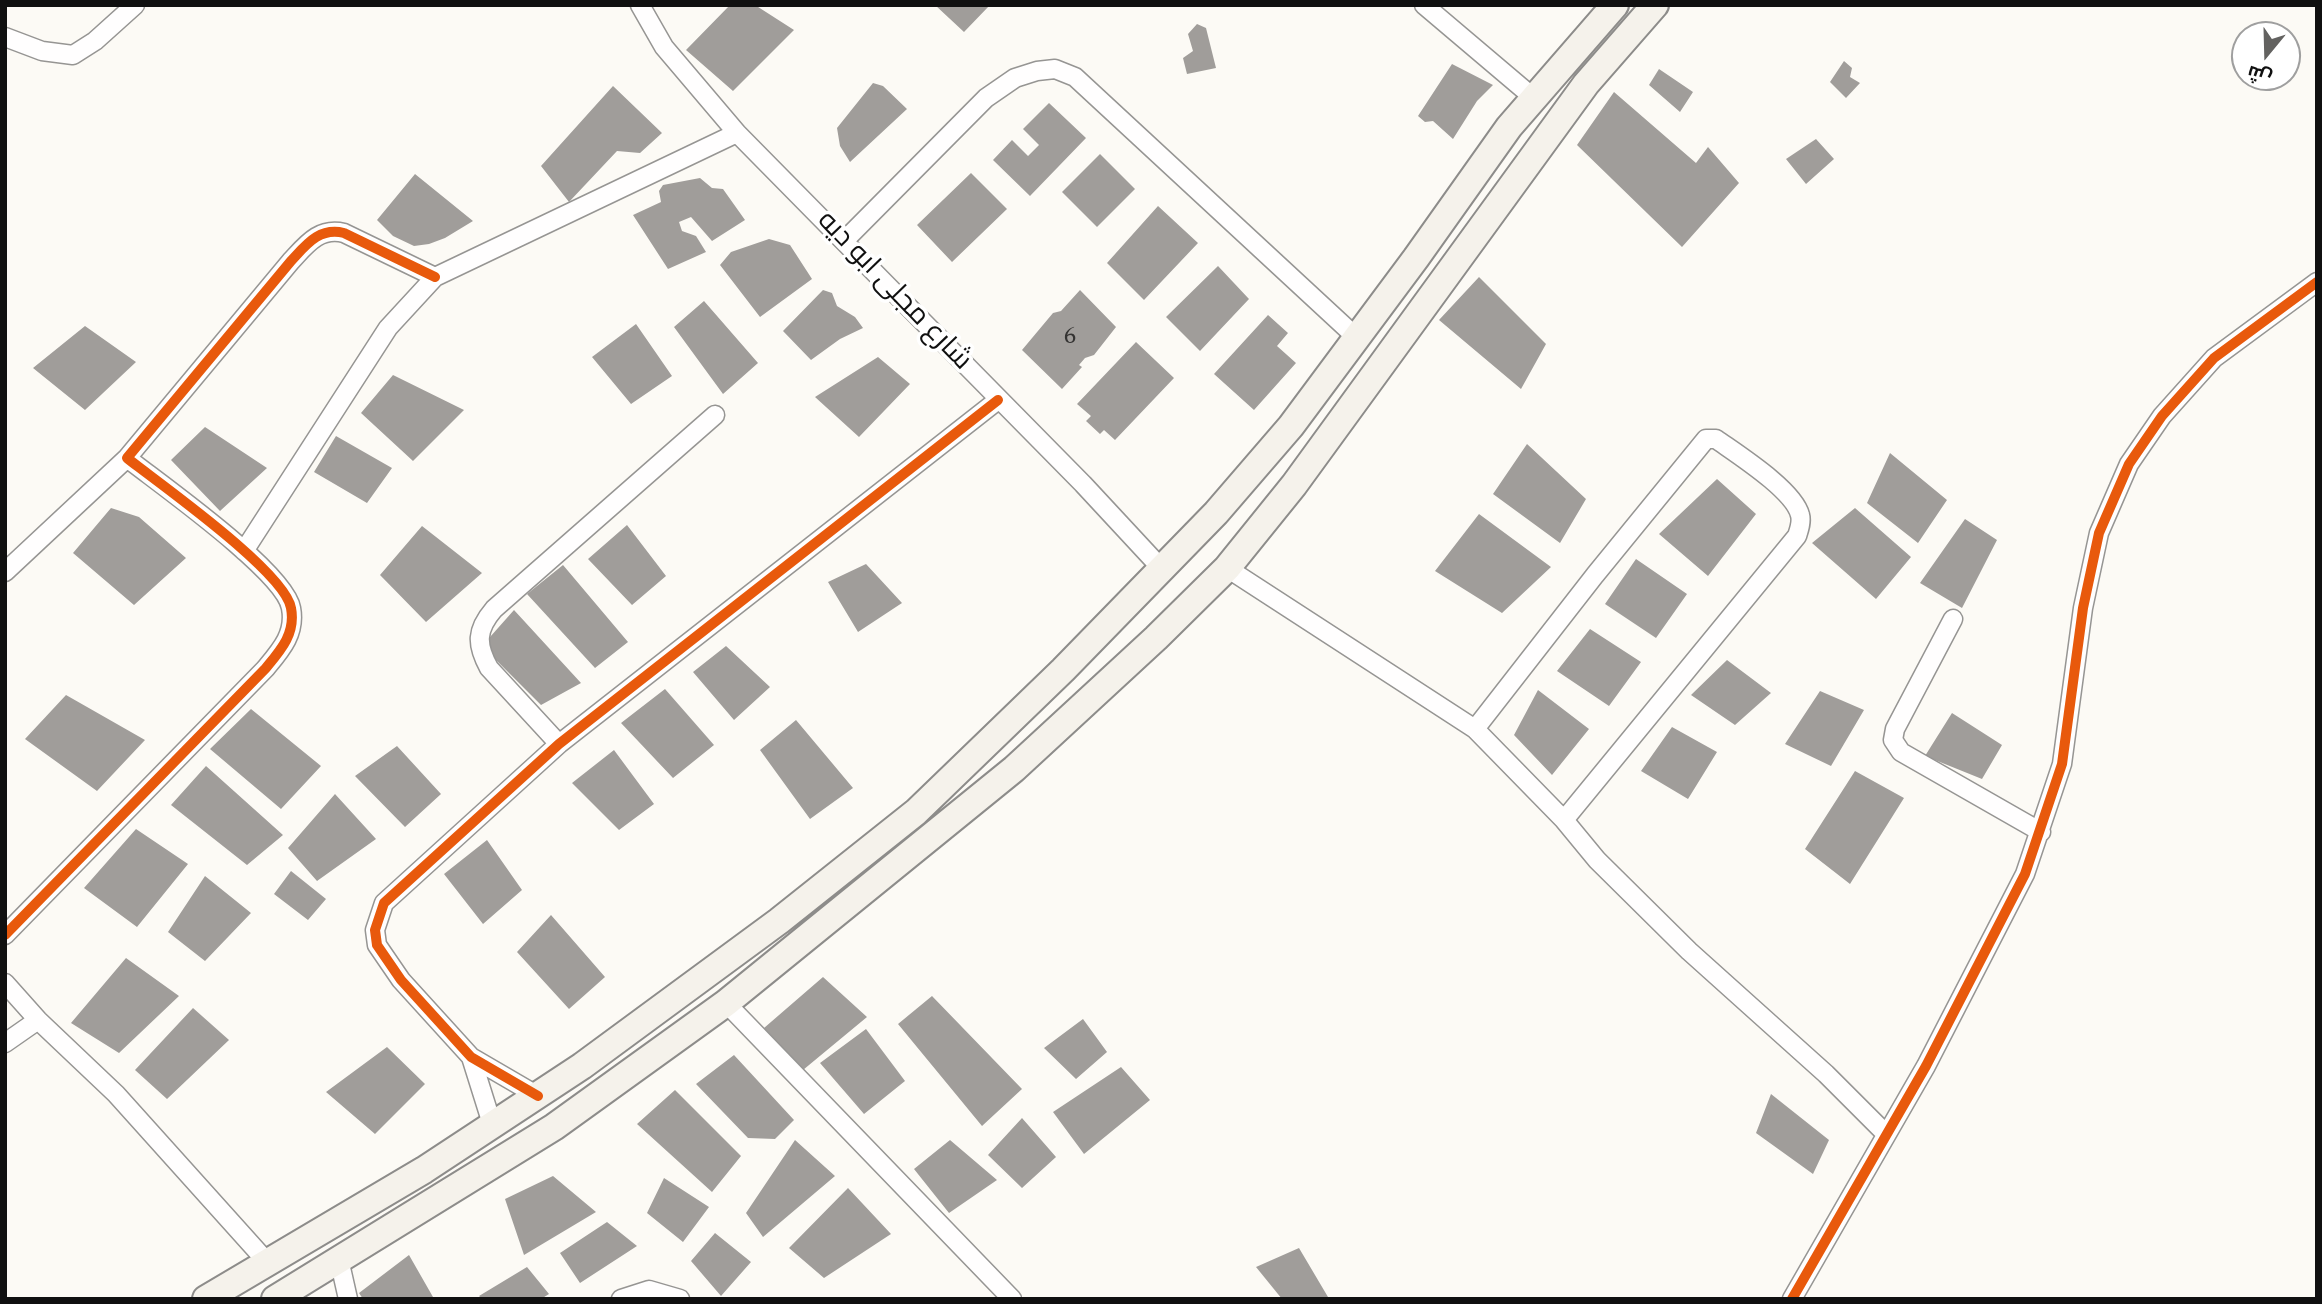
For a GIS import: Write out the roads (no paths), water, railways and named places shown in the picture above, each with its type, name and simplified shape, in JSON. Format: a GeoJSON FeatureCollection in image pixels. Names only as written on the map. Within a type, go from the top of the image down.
{"type":"FeatureCollection","features":[{"type":"Feature","properties":{"kind":"main road"},"geometry":{"type":"LineString","coordinates":[[206,1299],[424,1170],[538,1096],[779,921],[916,812],[977,755],[1216,513],[1291,426],[1509,127],[1615,5]]}},
{"type":"Feature","properties":{"kind":"main road"},"geometry":{"type":"LineString","coordinates":[[276,1298],[554,1127],[726,1003],[874,886],[1024,760],[1156,638],[1227,568],[1294,485],[1586,84],[1655,5]]}},
{"type":"Feature","properties":{"kind":"main road"},"geometry":{"type":"LineString","coordinates":[[853,862],[874,886]]}},
{"type":"Feature","properties":{"kind":"street"},"geometry":{"type":"LineString","coordinates":[[5,37],[42,51],[73,55],[95,41],[135,5]]}},
{"type":"Feature","properties":{"kind":"street","name":"شارع مجلى ابو ديه"},"geometry":{"type":"LineString","coordinates":[[640,5],[664,47],[737,133],[1083,484],[1161,568]]}},
{"type":"Feature","properties":{"kind":"street"},"geometry":{"type":"LineString","coordinates":[[1424,5],[1535,99]]}},
{"type":"Feature","properties":{"kind":"street"},"geometry":{"type":"LineString","coordinates":[[845,240],[986,98],[1015,78],[1055,69],[1075,76],[1357,338]]}},
{"type":"Feature","properties":{"kind":"street"},"geometry":{"type":"LineString","coordinates":[[244,551],[388,328],[435,277],[737,133]]}},
{"type":"Feature","properties":{"kind":"street"},"geometry":{"type":"LineString","coordinates":[[5,572],[127,458],[291,261],[318,235],[333,231],[344,233],[435,277]]}},
{"type":"Feature","properties":{"kind":"street"},"geometry":{"type":"LineString","coordinates":[[1792,1299],[1885,1133],[1926,1066],[1993,940],[2041,832],[2062,764],[2083,608],[2099,533],[2129,464],[2162,416],[2214,358],[2317,282]]}},
{"type":"Feature","properties":{"kind":"street"},"geometry":{"type":"LineString","coordinates":[[538,1096],[471,1057],[401,980],[377,945],[375,930],[384,904],[559,744],[998,400]]}},
{"type":"Feature","properties":{"kind":"street"},"geometry":{"type":"LineString","coordinates":[[559,744],[489,668],[481,653],[480,628],[494,609],[715,415]]}},
{"type":"Feature","properties":{"kind":"street"},"geometry":{"type":"LineString","coordinates":[[1475,729],[1706,439],[1716,439],[1763,473],[1796,505],[1801,516],[1797,536],[1564,820]]}},
{"type":"Feature","properties":{"kind":"street"},"geometry":{"type":"LineString","coordinates":[[5,935],[183,756],[285,646],[292,627],[291,607],[284,592],[244,551],[127,458]]}},
{"type":"Feature","properties":{"kind":"street"},"geometry":{"type":"LineString","coordinates":[[1227,568],[1475,729],[1564,820],[1597,860],[1689,951],[1826,1074],[1885,1133]]}},
{"type":"Feature","properties":{"kind":"street"},"geometry":{"type":"LineString","coordinates":[[1953,620],[1895,729],[1893,740],[1901,752],[2041,832]]}},
{"type":"Feature","properties":{"kind":"street"},"geometry":{"type":"LineString","coordinates":[[5,982],[38,1020],[116,1094],[267,1262]]}},
{"type":"Feature","properties":{"kind":"street"},"geometry":{"type":"LineString","coordinates":[[726,1003],[1012,1299]]}},
{"type":"Feature","properties":{"kind":"street"},"geometry":{"type":"LineString","coordinates":[[5,1043],[38,1020]]}},
{"type":"Feature","properties":{"kind":"street"},"geometry":{"type":"LineString","coordinates":[[471,1057],[492,1124]]}},
{"type":"Feature","properties":{"kind":"street"},"geometry":{"type":"LineString","coordinates":[[339,1259],[348,1299]]}},
{"type":"Feature","properties":{"kind":"street"},"geometry":{"type":"LineString","coordinates":[[621,1299],[649,1290],[680,1299]]}}]}
